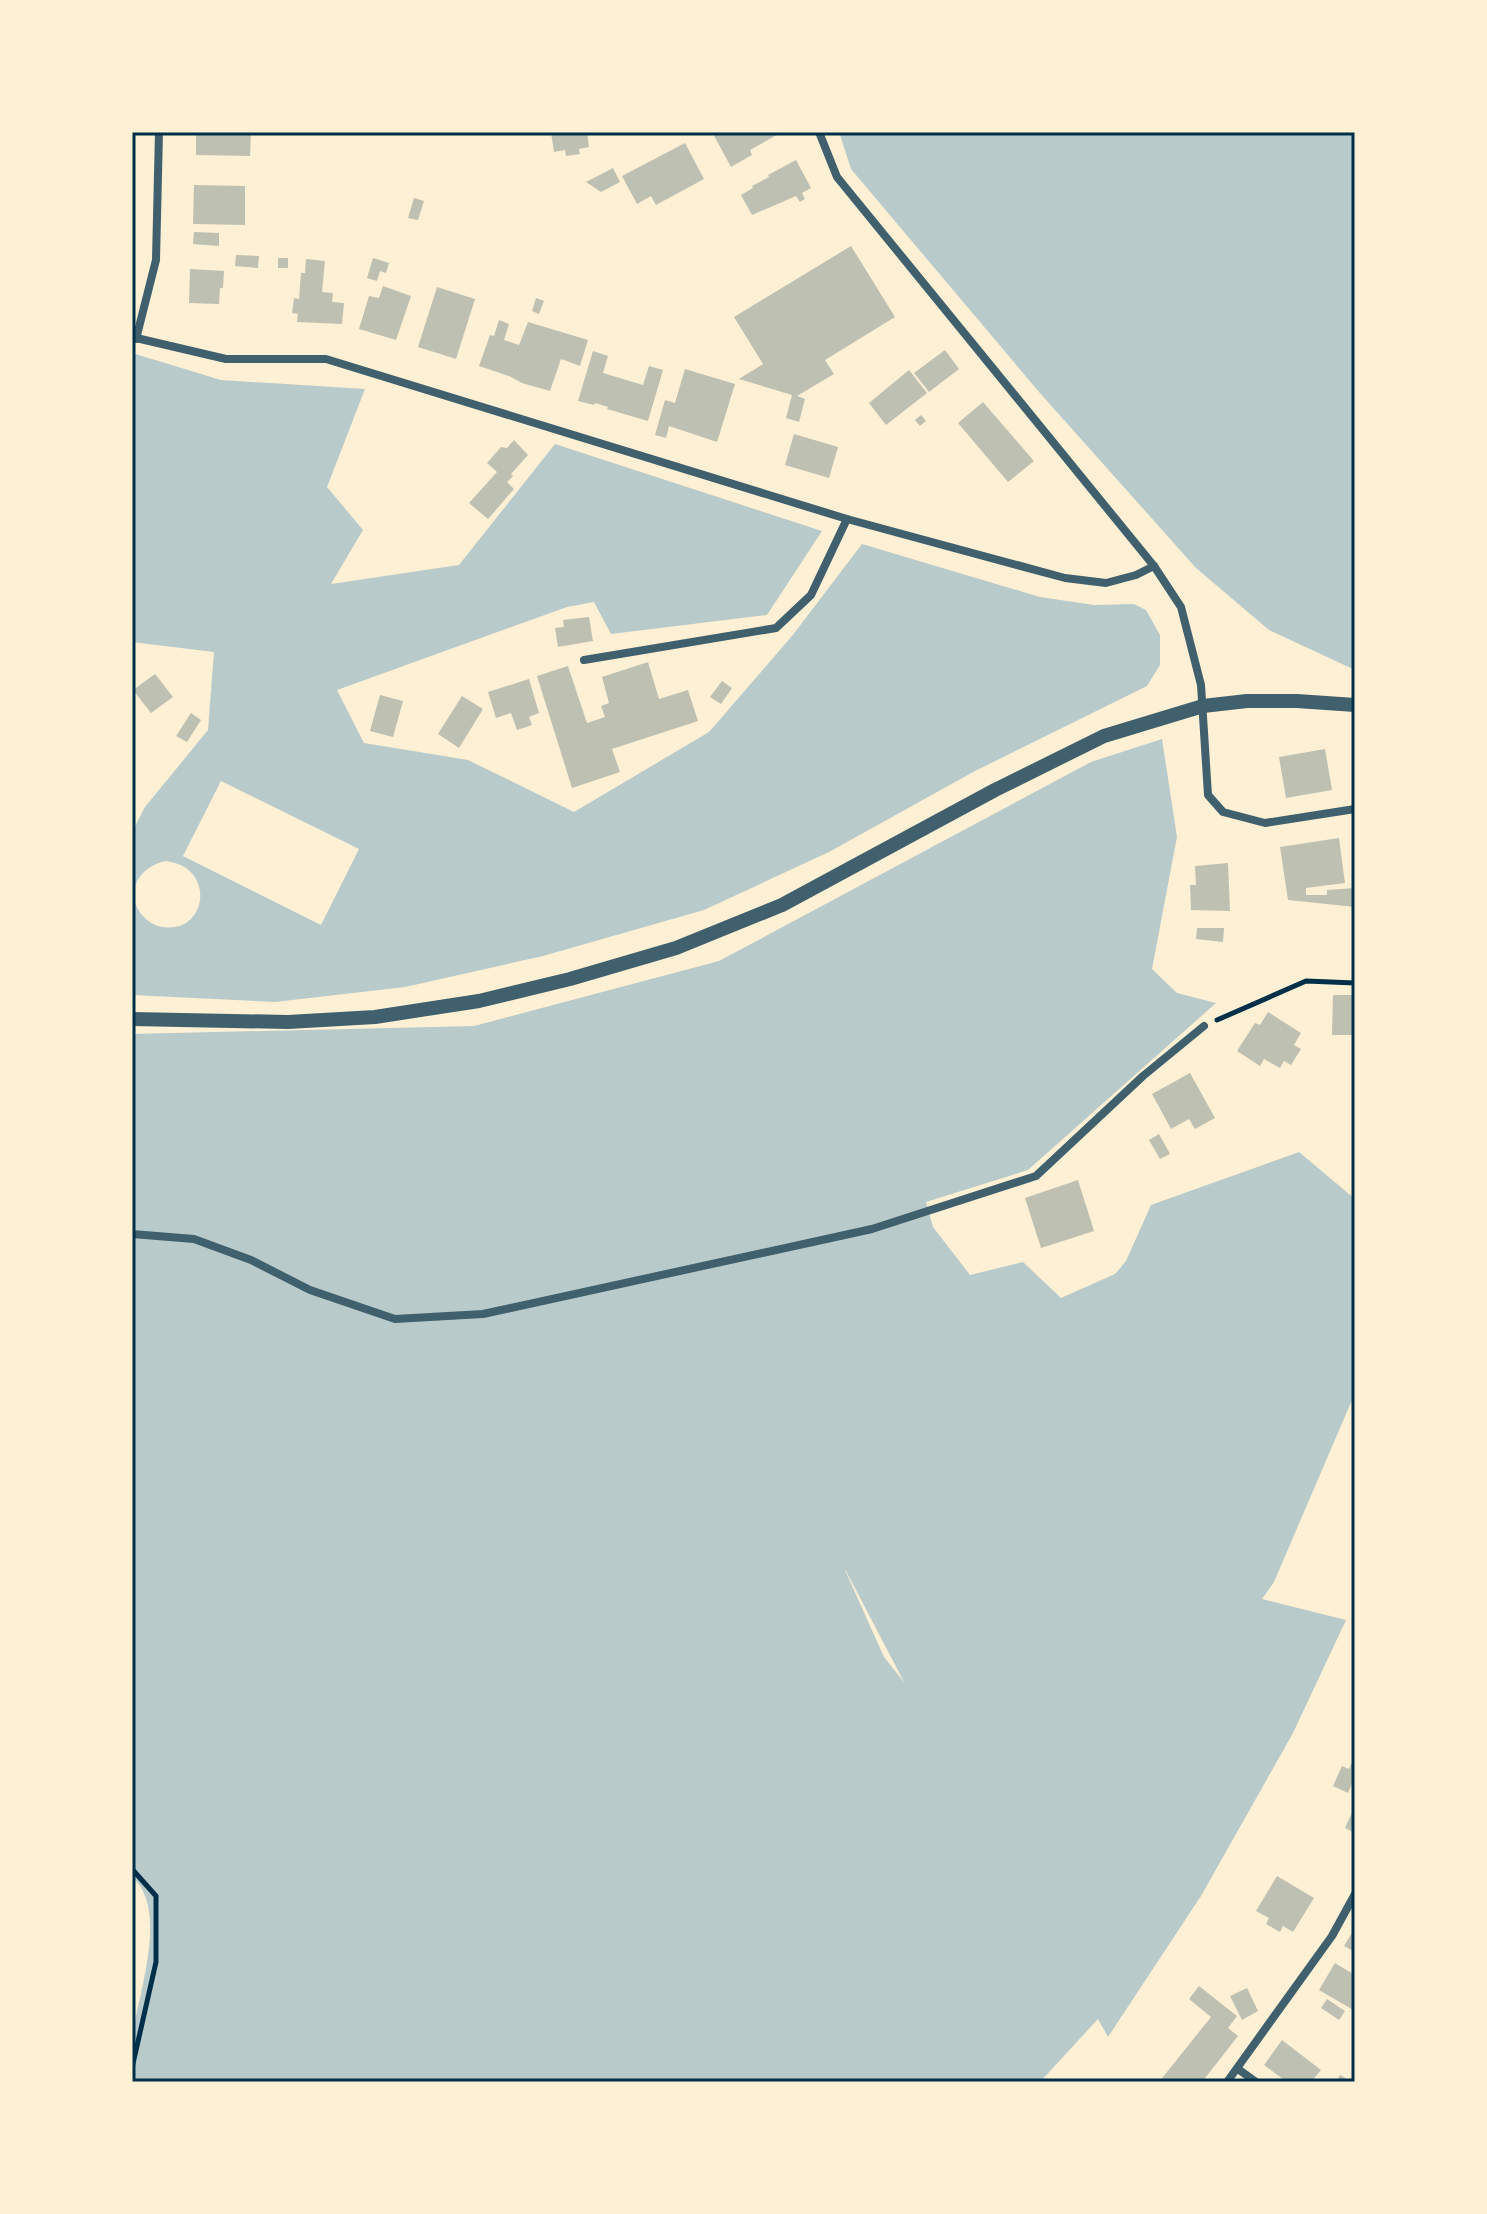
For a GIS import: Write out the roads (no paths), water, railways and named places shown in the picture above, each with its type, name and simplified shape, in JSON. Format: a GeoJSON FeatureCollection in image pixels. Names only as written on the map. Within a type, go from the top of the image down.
{"type":"FeatureCollection","features":[{"type":"Feature","properties":{"kind":"street"},"geometry":{"type":"LineString","coordinates":[[159,132],[156,260],[134,338],[226,359],[326,359],[847,519],[1065,578],[1106,583],[1136,575],[1154,566]]}},
{"type":"Feature","properties":{"kind":"street"},"geometry":{"type":"LineString","coordinates":[[819,132],[837,177],[1154,566],[1181,607],[1201,685],[1208,795],[1223,812],[1265,823],[1355,809]]}},
{"type":"Feature","properties":{"kind":"street"},"geometry":{"type":"LineString","coordinates":[[584,660],[776,628],[811,595],[847,519]]}},
{"type":"Feature","properties":{"kind":"street"},"geometry":{"type":"LineString","coordinates":[[132,1019],[288,1022],[375,1017],[479,1001],[570,979],[676,948],[782,905],[995,790],[1104,736],[1203,706],[1247,701],[1355,705]]}},
{"type":"Feature","properties":{"kind":"street"},"geometry":{"type":"LineString","coordinates":[[132,1234],[194,1239],[251,1260],[310,1290],[395,1319],[483,1314],[872,1229],[1036,1176],[1143,1076],[1204,1026]]}},
{"type":"Feature","properties":{"kind":"street"},"geometry":{"type":"LineString","coordinates":[[1227,2082],[1332,1936],[1355,1894]]}},
{"type":"Feature","properties":{"kind":"street"},"geometry":{"type":"LineString","coordinates":[[1238,2069],[1256,2082]]}}]}
